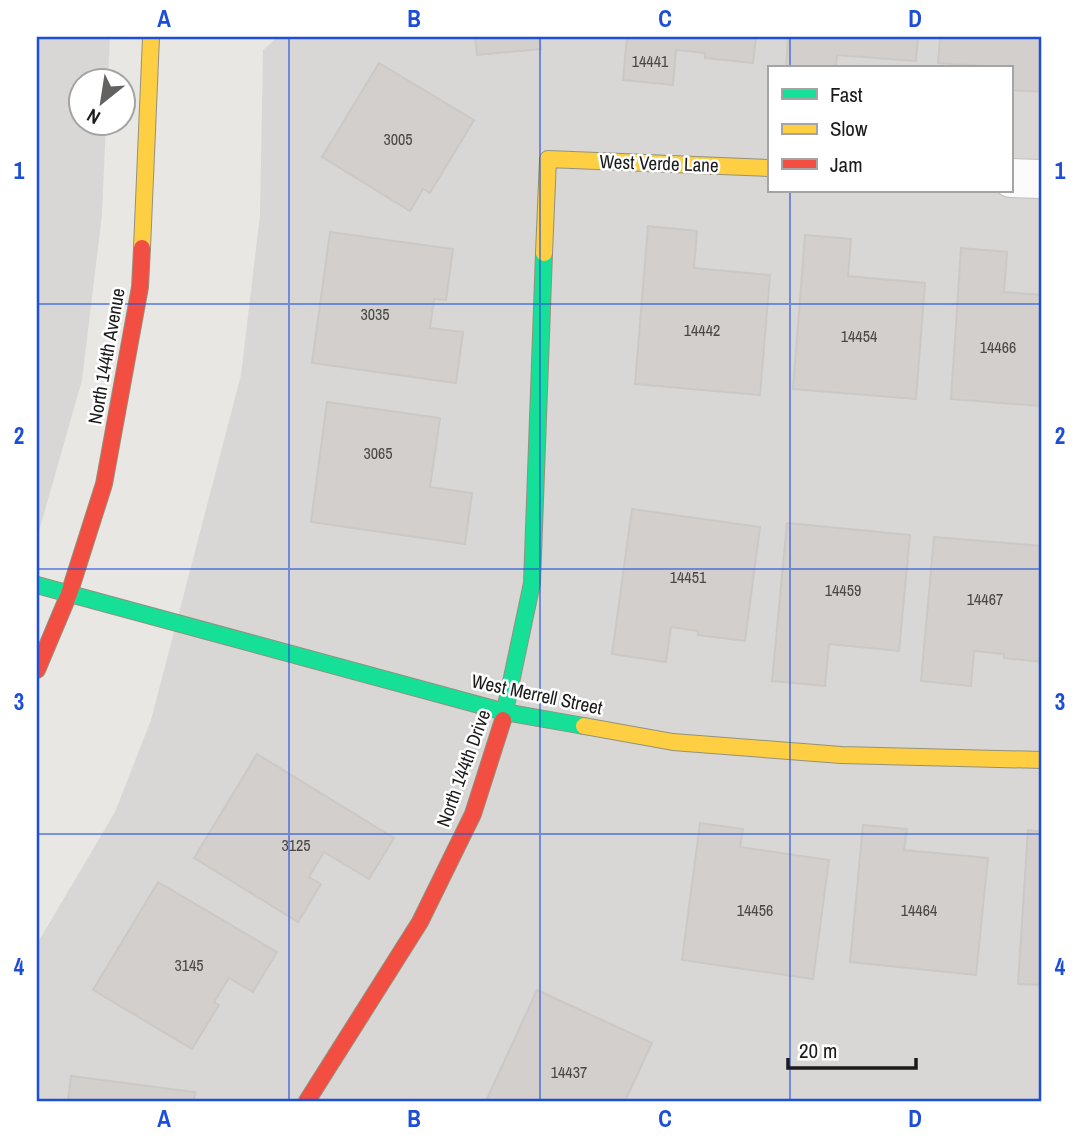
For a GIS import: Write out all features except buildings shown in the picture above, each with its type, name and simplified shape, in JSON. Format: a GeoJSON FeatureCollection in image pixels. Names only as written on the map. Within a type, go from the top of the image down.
{"type":"FeatureCollection","features":[{"type":"Feature","properties":{"kind":"street","name":"North 144th Avenue"},"geometry":{"type":"LineString","coordinates":[[37,670],[69,594],[104,484],[140,287],[151,37]]}},
{"type":"Feature","properties":{"kind":"street","name":"West Verde Lane"},"geometry":{"type":"LineString","coordinates":[[548,159],[768,168]]}},
{"type":"Feature","properties":{"kind":"street","name":"North 144th Drive"},"geometry":{"type":"LineString","coordinates":[[307,1101],[420,922],[472,814],[505,712],[532,583],[548,159]]}},
{"type":"Feature","properties":{"kind":"street"},"geometry":{"type":"LineString","coordinates":[[1012,178],[1042,179]]}},
{"type":"Feature","properties":{"kind":"street","name":"West Merrell Street"},"geometry":{"type":"LineString","coordinates":[[37,585],[505,712],[673,742],[841,755],[1042,760]]}},
{"type":"Feature","properties":{"kind":"shaded area"},"geometry":{"type":"Polygon","coordinates":[[[37,37],[110,37],[109,66],[66,66],[66,136],[105,136],[102,215],[82,380],[37,538],[37,37]]]}},
{"type":"Feature","properties":{"kind":"shaded area"},"geometry":{"type":"Polygon","coordinates":[[[278,37],[1042,37],[1042,1101],[37,1101],[37,944],[115,812],[151,720],[241,375],[260,215],[263,50],[278,37]]]}},
{"type":"Feature","properties":{"kind":"traffic: fast"},"geometry":{"type":"LineString","coordinates":[[503,720],[532,583],[544,253]]}},
{"type":"Feature","properties":{"kind":"traffic: fast"},"geometry":{"type":"LineString","coordinates":[[37,585],[505,712],[584,726]]}},
{"type":"Feature","properties":{"kind":"traffic: slow"},"geometry":{"type":"LineString","coordinates":[[142,248],[151,37]]}},
{"type":"Feature","properties":{"kind":"traffic: slow"},"geometry":{"type":"LineString","coordinates":[[544,253],[548,159],[768,168]]}},
{"type":"Feature","properties":{"kind":"traffic: slow"},"geometry":{"type":"LineString","coordinates":[[584,726],[673,742],[841,755],[1042,760]]}},
{"type":"Feature","properties":{"kind":"traffic: jam"},"geometry":{"type":"LineString","coordinates":[[37,670],[69,594],[104,484],[140,287],[142,248]]}},
{"type":"Feature","properties":{"kind":"traffic: jam"},"geometry":{"type":"LineString","coordinates":[[307,1101],[420,922],[473,814],[503,720]]}}]}
